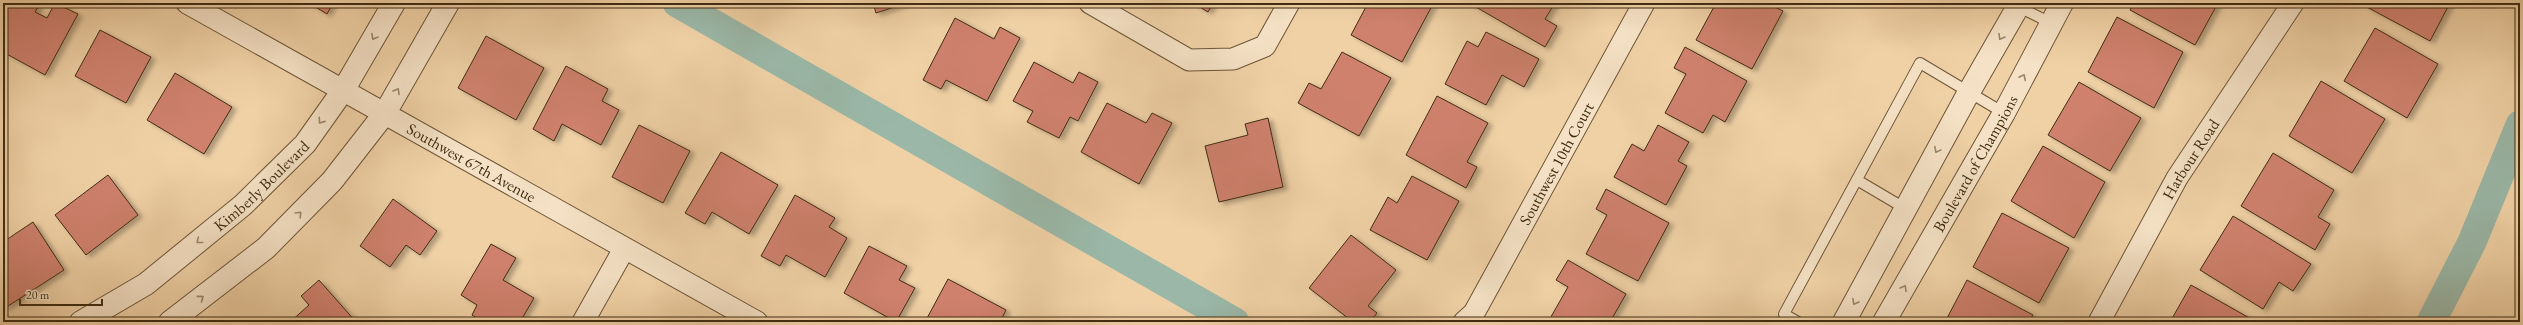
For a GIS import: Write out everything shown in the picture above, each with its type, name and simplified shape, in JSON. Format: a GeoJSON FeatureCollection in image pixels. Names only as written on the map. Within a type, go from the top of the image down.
{"type":"FeatureCollection","features":[{"type":"Feature","properties":{"kind":"street","name":"Southwest 67th Avenue"},"geometry":{"type":"LineString","coordinates":[[187,3],[344,89],[624,249],[757,322]]}},
{"type":"Feature","properties":{"kind":"street","name":"Kimberly Boulevard"},"geometry":{"type":"LineString","coordinates":[[81,322],[146,284],[243,205],[305,144],[344,89],[394,3]]}},
{"type":"Feature","properties":{"kind":"street"},"geometry":{"type":"LineString","coordinates":[[170,322],[266,248],[332,181],[385,112],[448,3]]}},
{"type":"Feature","properties":{"kind":"street"},"geometry":{"type":"LineString","coordinates":[[1090,3],[1189,60],[1233,59],[1265,46],[1289,3]]}},
{"type":"Feature","properties":{"kind":"street","name":"Southwest 10th Court"},"geometry":{"type":"LineString","coordinates":[[1464,322],[1474,313],[1644,3]]}},
{"type":"Feature","properties":{"kind":"street","name":"Boulevard of Champions"},"geometry":{"type":"LineString","coordinates":[[1884,322],[2004,113],[2062,3]]}},
{"type":"Feature","properties":{"kind":"street","name":"Harbour Road"},"geometry":{"type":"LineString","coordinates":[[2099,322],[2178,178],[2293,3]]}},
{"type":"Feature","properties":{"kind":"street"},"geometry":{"type":"LineString","coordinates":[[1844,322],[2017,4]]}},
{"type":"Feature","properties":{"kind":"street"},"geometry":{"type":"LineString","coordinates":[[583,322],[624,249]]}},
{"type":"Feature","properties":{"kind":"lane"},"geometry":{"type":"LineString","coordinates":[[2017,4],[2051,23]]}},
{"type":"Feature","properties":{"kind":"lane"},"geometry":{"type":"LineString","coordinates":[[1798,322],[1781,318],[1920,63],[2004,113]]}},
{"type":"Feature","properties":{"kind":"lane"},"geometry":{"type":"LineString","coordinates":[[1857,180],[1906,209]]}},
{"type":"Feature","properties":{"kind":"building"},"geometry":{"type":"Polygon","coordinates":[[[6,3],[35,3],[39,5],[35,12],[47,18],[55,3],[78,14],[45,75],[3,52],[3,8],[6,3]]]}},
{"type":"Feature","properties":{"kind":"building"},"geometry":{"type":"Polygon","coordinates":[[[309,3],[333,3],[327,14],[309,3]]]}},
{"type":"Feature","properties":{"kind":"building"},"geometry":{"type":"Polygon","coordinates":[[[873,3],[907,3],[876,13],[873,3]]]}},
{"type":"Feature","properties":{"kind":"building"},"geometry":{"type":"Polygon","coordinates":[[[1193,3],[1213,3],[1208,12],[1193,3]]]}},
{"type":"Feature","properties":{"kind":"building"},"geometry":{"type":"Polygon","coordinates":[[[1368,3],[1433,4],[1402,62],[1351,35],[1368,3]]]}},
{"type":"Feature","properties":{"kind":"building"},"geometry":{"type":"Polygon","coordinates":[[[1469,3],[1555,3],[1545,19],[1557,26],[1545,47],[1469,3]]]}},
{"type":"Feature","properties":{"kind":"building"},"geometry":{"type":"Polygon","coordinates":[[[1716,3],[1767,3],[1783,11],[1752,69],[1696,40],[1716,3]]]}},
{"type":"Feature","properties":{"kind":"building"},"geometry":{"type":"Polygon","coordinates":[[[2134,3],[2218,3],[2195,45],[2130,10],[2134,3]]]}},
{"type":"Feature","properties":{"kind":"building"},"geometry":{"type":"Polygon","coordinates":[[[2367,3],[2450,3],[2430,41],[2365,6],[2367,3]]]}},
{"type":"Feature","properties":{"kind":"building"},"geometry":{"type":"Polygon","coordinates":[[[2117,17],[2183,52],[2154,108],[2088,72],[2117,17]]]}},
{"type":"Feature","properties":{"kind":"building"},"geometry":{"type":"Polygon","coordinates":[[[955,18],[994,39],[1000,27],[1020,38],[987,101],[946,80],[941,89],[923,80],[955,18]]]}},
{"type":"Feature","properties":{"kind":"building"},"geometry":{"type":"Polygon","coordinates":[[[2375,28],[2438,64],[2407,118],[2344,81],[2375,28]]]}},
{"type":"Feature","properties":{"kind":"building"},"geometry":{"type":"Polygon","coordinates":[[[100,30],[151,57],[126,103],[75,76],[100,30]]]}},
{"type":"Feature","properties":{"kind":"building"},"geometry":{"type":"Polygon","coordinates":[[[1486,32],[1539,59],[1524,87],[1502,75],[1486,105],[1445,84],[1467,41],[1478,47],[1486,32]]]}},
{"type":"Feature","properties":{"kind":"building"},"geometry":{"type":"Polygon","coordinates":[[[486,36],[544,68],[516,120],[458,88],[486,36]]]}},
{"type":"Feature","properties":{"kind":"building"},"geometry":{"type":"Polygon","coordinates":[[[1685,47],[1747,81],[1725,122],[1713,115],[1703,133],[1665,113],[1686,74],[1674,68],[1685,47]]]}},
{"type":"Feature","properties":{"kind":"building"},"geometry":{"type":"Polygon","coordinates":[[[1342,52],[1391,78],[1359,136],[1298,103],[1309,83],[1321,89],[1342,52]]]}},
{"type":"Feature","properties":{"kind":"building"},"geometry":{"type":"Polygon","coordinates":[[[1034,62],[1073,83],[1079,72],[1098,82],[1078,121],[1070,117],[1059,138],[1027,122],[1033,111],[1013,101],[1034,62]]]}},
{"type":"Feature","properties":{"kind":"building"},"geometry":{"type":"Polygon","coordinates":[[[566,66],[608,89],[602,101],[619,110],[601,145],[562,124],[554,141],[533,129],[566,66]]]}},
{"type":"Feature","properties":{"kind":"building"},"geometry":{"type":"Polygon","coordinates":[[[175,73],[232,107],[204,154],[147,120],[175,73]]]}},
{"type":"Feature","properties":{"kind":"building"},"geometry":{"type":"Polygon","coordinates":[[[2321,81],[2385,119],[2352,173],[2289,136],[2321,81]]]}},
{"type":"Feature","properties":{"kind":"building"},"geometry":{"type":"Polygon","coordinates":[[[2079,82],[2141,118],[2110,171],[2048,135],[2079,82]]]}},
{"type":"Feature","properties":{"kind":"building"},"geometry":{"type":"Polygon","coordinates":[[[1437,96],[1488,123],[1467,162],[1477,167],[1466,188],[1406,155],[1437,96]]]}},
{"type":"Feature","properties":{"kind":"building"},"geometry":{"type":"Polygon","coordinates":[[[1107,103],[1146,123],[1152,113],[1172,123],[1139,184],[1081,152],[1107,103]]]}},
{"type":"Feature","properties":{"kind":"building"},"geometry":{"type":"Polygon","coordinates":[[[1268,118],[1283,187],[1219,202],[1205,146],[1248,135],[1245,124],[1268,118]]]}},
{"type":"Feature","properties":{"kind":"building"},"geometry":{"type":"Polygon","coordinates":[[[639,125],[690,151],[663,203],[612,177],[639,125]]]}},
{"type":"Feature","properties":{"kind":"building"},"geometry":{"type":"Polygon","coordinates":[[[1658,125],[1689,142],[1678,161],[1687,166],[1666,205],[1614,177],[1632,144],[1644,151],[1658,125]]]}},
{"type":"Feature","properties":{"kind":"building"},"geometry":{"type":"Polygon","coordinates":[[[2043,146],[2105,182],[2074,238],[2011,201],[2043,146]]]}},
{"type":"Feature","properties":{"kind":"building"},"geometry":{"type":"Polygon","coordinates":[[[721,152],[778,185],[749,234],[712,212],[705,224],[685,213],[721,152]]]}},
{"type":"Feature","properties":{"kind":"building"},"geometry":{"type":"Polygon","coordinates":[[[2273,153],[2334,190],[2318,217],[2330,224],[2315,250],[2241,206],[2273,153]]]}},
{"type":"Feature","properties":{"kind":"building"},"geometry":{"type":"Polygon","coordinates":[[[108,175],[138,215],[86,255],[55,215],[108,175]]]}},
{"type":"Feature","properties":{"kind":"building"},"geometry":{"type":"Polygon","coordinates":[[[1412,176],[1459,201],[1427,260],[1370,230],[1388,197],[1397,203],[1412,176]]]}},
{"type":"Feature","properties":{"kind":"building"},"geometry":{"type":"Polygon","coordinates":[[[1606,189],[1669,223],[1638,281],[1586,254],[1607,215],[1596,209],[1606,189]]]}},
{"type":"Feature","properties":{"kind":"building"},"geometry":{"type":"Polygon","coordinates":[[[795,195],[835,218],[829,227],[847,238],[825,277],[786,255],[780,266],[761,256],[795,195]]]}},
{"type":"Feature","properties":{"kind":"building"},"geometry":{"type":"Polygon","coordinates":[[[393,199],[437,231],[420,255],[406,245],[390,267],[360,246],[393,199]]]}},
{"type":"Feature","properties":{"kind":"building"},"geometry":{"type":"Polygon","coordinates":[[[2002,213],[2069,248],[2039,303],[1973,267],[2002,213]]]}},
{"type":"Feature","properties":{"kind":"building"},"geometry":{"type":"Polygon","coordinates":[[[2233,216],[2311,264],[2293,291],[2279,282],[2263,309],[2200,270],[2233,216]]]}},
{"type":"Feature","properties":{"kind":"building"},"geometry":{"type":"Polygon","coordinates":[[[33,222],[64,270],[5,308],[3,304],[3,242],[33,222]]]}},
{"type":"Feature","properties":{"kind":"building"},"geometry":{"type":"Polygon","coordinates":[[[1351,235],[1396,270],[1368,306],[1377,313],[1370,322],[1353,322],[1309,288],[1351,235]]]}},
{"type":"Feature","properties":{"kind":"building"},"geometry":{"type":"Polygon","coordinates":[[[491,244],[516,258],[503,280],[534,298],[520,322],[508,322],[501,318],[498,322],[483,322],[472,315],[477,305],[461,295],[491,244]]]}},
{"type":"Feature","properties":{"kind":"building"},"geometry":{"type":"Polygon","coordinates":[[[869,246],[907,266],[899,280],[915,288],[896,322],[844,293],[869,246]]]}},
{"type":"Feature","properties":{"kind":"building"},"geometry":{"type":"Polygon","coordinates":[[[1568,260],[1626,294],[1610,322],[1548,322],[1568,287],[1556,280],[1568,260]]]}},
{"type":"Feature","properties":{"kind":"building"},"geometry":{"type":"Polygon","coordinates":[[[948,279],[1006,310],[1000,322],[925,322],[948,279]]]}},
{"type":"Feature","properties":{"kind":"building"},"geometry":{"type":"Polygon","coordinates":[[[319,280],[356,322],[290,322],[309,305],[301,296],[319,280]]]}},
{"type":"Feature","properties":{"kind":"building"},"geometry":{"type":"Polygon","coordinates":[[[1967,280],[2033,315],[2029,322],[1945,322],[1967,280]]]}},
{"type":"Feature","properties":{"kind":"building"},"geometry":{"type":"Polygon","coordinates":[[[2191,285],[2253,320],[2252,322],[2170,322],[2191,285]]]}},
{"type":"Feature","properties":{"kind":"waterway"},"geometry":{"type":"LineString","coordinates":[[677,3],[1235,322]]}},
{"type":"Feature","properties":{"kind":"waterway"},"geometry":{"type":"LineString","coordinates":[[2431,322],[2472,242],[2520,125]]}}]}
